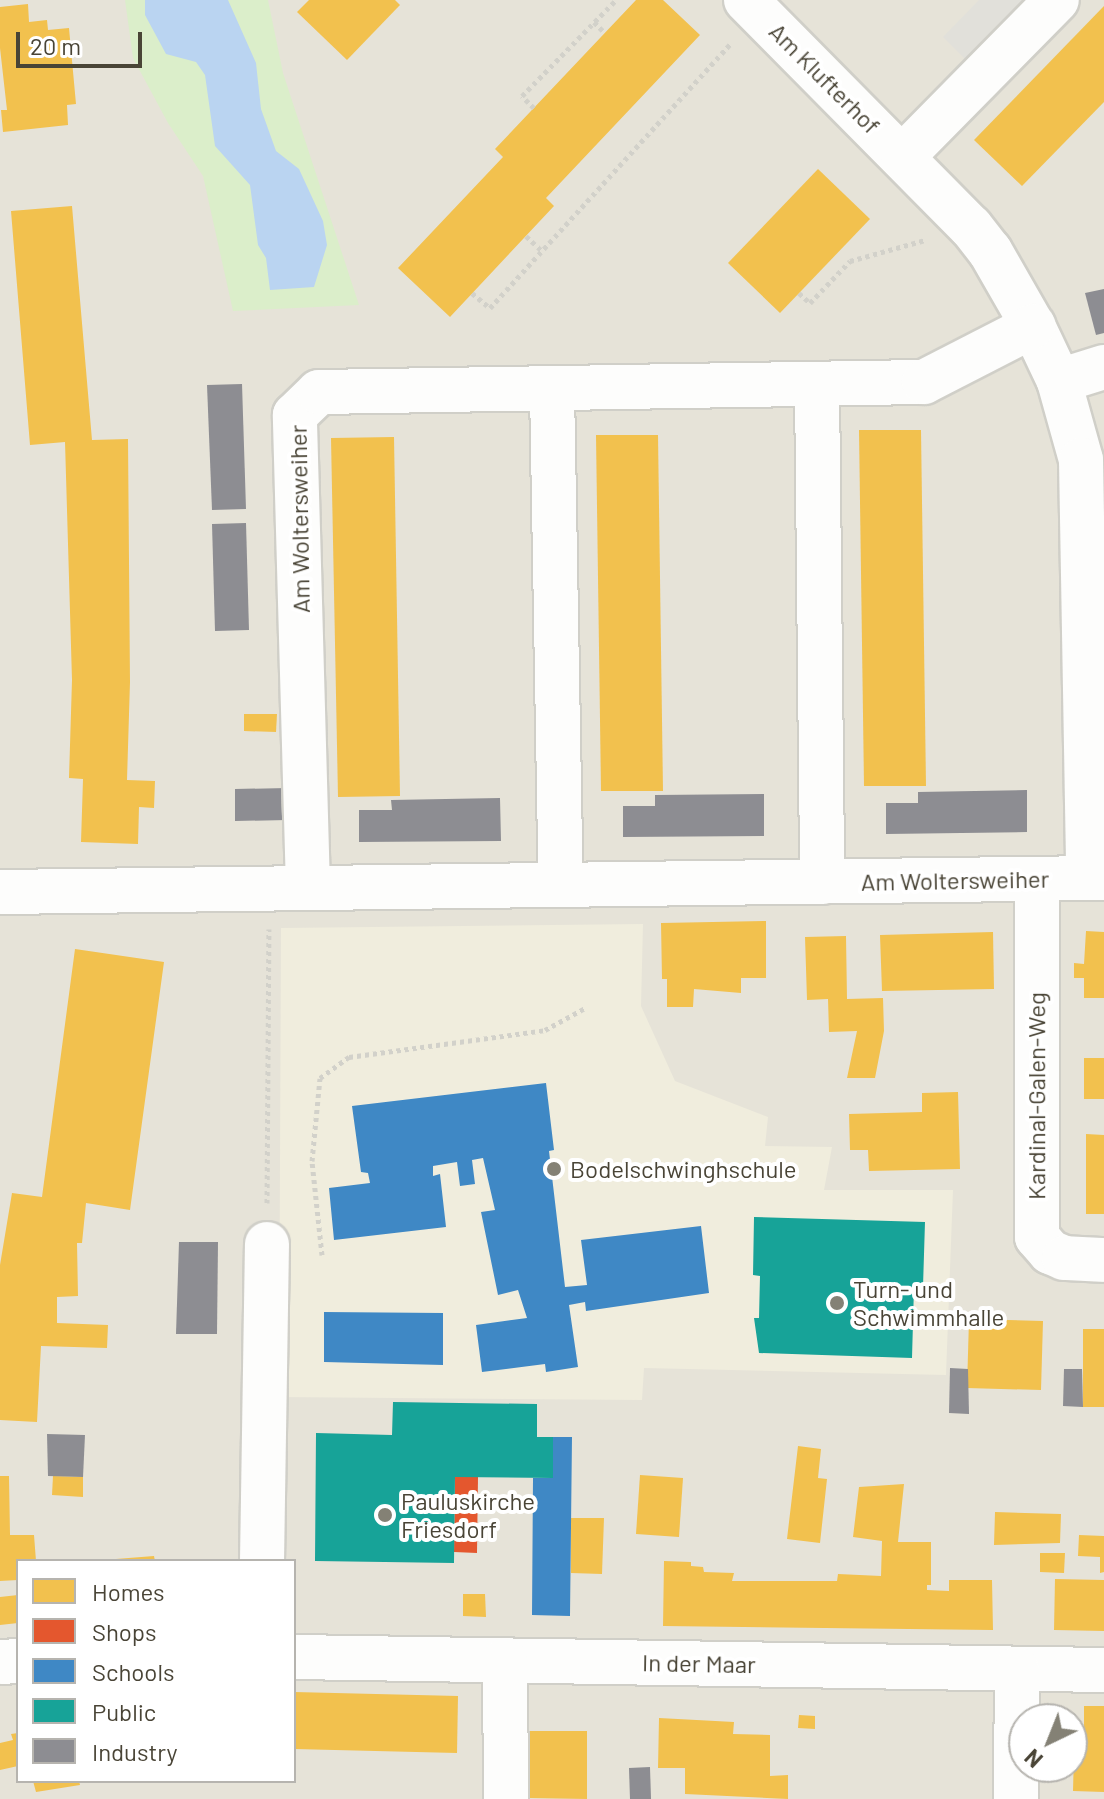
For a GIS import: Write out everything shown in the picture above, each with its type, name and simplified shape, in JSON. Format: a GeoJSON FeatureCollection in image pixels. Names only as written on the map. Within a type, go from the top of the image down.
{"type":"FeatureCollection","features":[{"type":"Feature","properties":{"kind":"street"},"geometry":{"type":"LineString","coordinates":[[903,156],[1057,0]]}},
{"type":"Feature","properties":{"kind":"street","name":"Am Klufterhof"},"geometry":{"type":"LineString","coordinates":[[752,6],[971,227],[990,251],[1033,326]]}},
{"type":"Feature","properties":{"kind":"street","name":"Am Woltersweiher"},"geometry":{"type":"LineString","coordinates":[[0,892],[1096,878],[1081,460],[1059,381],[1033,326],[924,382],[319,392],[295,415],[288,888]]}},
{"type":"Feature","properties":{"kind":"street"},"geometry":{"type":"LineString","coordinates":[[1059,381],[1104,367]]}},
{"type":"Feature","properties":{"kind":"street"},"geometry":{"type":"LineString","coordinates":[[817,384],[822,882]]}},
{"type":"Feature","properties":{"kind":"street"},"geometry":{"type":"LineString","coordinates":[[552,388],[561,885]]}},
{"type":"Feature","properties":{"kind":"street","name":"Kardinal-Galen-Weg"},"geometry":{"type":"LineString","coordinates":[[1037,879],[1037,1237],[1050,1252],[1064,1258],[1104,1260]]}},
{"type":"Feature","properties":{"kind":"street"},"geometry":{"type":"LineString","coordinates":[[262,1559],[267,1244]]}},
{"type":"Feature","properties":{"kind":"street","name":"In der Maar"},"geometry":{"type":"LineString","coordinates":[[296,1657],[1104,1670]]}},
{"type":"Feature","properties":{"kind":"street"},"geometry":{"type":"LineString","coordinates":[[505,1660],[506,1799]]}},
{"type":"Feature","properties":{"kind":"street"},"geometry":{"type":"LineString","coordinates":[[1016,1799],[1017,1669]]}},
{"type":"Feature","properties":{"kind":"path"},"geometry":{"type":"LineString","coordinates":[[534,108],[522,96],[616,0]]}},
{"type":"Feature","properties":{"kind":"path"},"geometry":{"type":"LineString","coordinates":[[472,293],[490,308],[752,6]]}},
{"type":"Feature","properties":{"kind":"path"},"geometry":{"type":"LineString","coordinates":[[594,22],[605,33]]}},
{"type":"Feature","properties":{"kind":"path"},"geometry":{"type":"LineString","coordinates":[[799,293],[810,303],[850,261],[971,227]]}},
{"type":"Feature","properties":{"kind":"path"},"geometry":{"type":"LineString","coordinates":[[526,236],[542,251]]}},
{"type":"Feature","properties":{"kind":"path"},"geometry":{"type":"LineString","coordinates":[[267,1244],[288,888]]}},
{"type":"Feature","properties":{"kind":"path"},"geometry":{"type":"LineString","coordinates":[[322,1255],[312,1161],[320,1078],[349,1057],[545,1030],[585,1008]]}},
{"type":"Feature","properties":{"kind":"shaded area"},"geometry":{"type":"Polygon","coordinates":[[[0,0],[1104,0],[1104,1799],[0,1799],[0,0]]]}},
{"type":"Feature","properties":{"kind":"shaded area"},"geometry":{"type":"Polygon","coordinates":[[[979,0],[1035,0],[971,65],[943,37],[979,0]]]}},
{"type":"Feature","properties":{"kind":"shaded area","name":"Bodelschwinghschule"},"geometry":{"type":"Polygon","coordinates":[[[643,924],[641,1006],[675,1081],[768,1117],[765,1146],[832,1147],[824,1190],[953,1190],[946,1375],[644,1368],[642,1400],[279,1397],[281,928],[643,924]]]}},
{"type":"Feature","properties":{"kind":"green space"},"geometry":{"type":"Polygon","coordinates":[[[125,0],[268,0],[283,73],[359,305],[233,311],[203,176],[168,123],[133,58],[125,0]]]}},
{"type":"Feature","properties":{"kind":"water"},"geometry":{"type":"Polygon","coordinates":[[[145,0],[228,0],[256,63],[261,109],[276,151],[299,169],[323,221],[327,245],[314,287],[270,290],[266,258],[258,245],[250,185],[215,146],[205,75],[196,62],[166,54],[145,15],[145,0]]]}},
{"type":"Feature","properties":{"kind":"building: Homes"},"geometry":{"type":"Polygon","coordinates":[[[309,0],[395,0],[400,5],[347,60],[297,12],[309,0]]]}},
{"type":"Feature","properties":{"kind":"building: Homes"},"geometry":{"type":"Polygon","coordinates":[[[636,0],[663,0],[700,35],[546,198],[554,206],[450,317],[398,268],[503,157],[495,149],[636,0]]]}},
{"type":"Feature","properties":{"kind":"building: Homes"},"geometry":{"type":"Polygon","coordinates":[[[28,4],[29,22],[47,20],[48,30],[69,28],[76,104],[67,105],[68,125],[3,132],[1,110],[7,110],[0,48],[0,7],[28,4]]]}},
{"type":"Feature","properties":{"kind":"building: Homes"},"geometry":{"type":"Polygon","coordinates":[[[1104,6],[1104,102],[1022,186],[974,140],[1104,6]]]}},
{"type":"Feature","properties":{"kind":"building: Homes"},"geometry":{"type":"Polygon","coordinates":[[[818,169],[870,219],[780,313],[728,263],[818,169]]]}},
{"type":"Feature","properties":{"kind":"building: Homes"},"geometry":{"type":"Polygon","coordinates":[[[72,206],[92,440],[128,439],[130,682],[127,780],[155,781],[154,808],[139,807],[138,844],[81,842],[83,779],[69,778],[72,680],[65,442],[30,445],[11,211],[72,206]]]}},
{"type":"Feature","properties":{"kind":"building: Homes"},"geometry":{"type":"Polygon","coordinates":[[[859,430],[921,430],[926,786],[864,786],[859,430]]]}},
{"type":"Feature","properties":{"kind":"building: Homes"},"geometry":{"type":"Polygon","coordinates":[[[596,435],[658,435],[663,791],[601,791],[596,435]]]}},
{"type":"Feature","properties":{"kind":"building: Homes"},"geometry":{"type":"Polygon","coordinates":[[[394,437],[400,796],[338,797],[331,438],[394,437]]]}},
{"type":"Feature","properties":{"kind":"building: Homes"},"geometry":{"type":"Polygon","coordinates":[[[244,714],[277,714],[276,732],[244,731],[244,714]]]}},
{"type":"Feature","properties":{"kind":"building: Homes"},"geometry":{"type":"Polygon","coordinates":[[[766,921],[766,978],[741,978],[741,993],[694,989],[693,1007],[667,1007],[667,979],[662,979],[661,923],[766,921]]]}},
{"type":"Feature","properties":{"kind":"building: Homes"},"geometry":{"type":"Polygon","coordinates":[[[1086,931],[1104,932],[1104,998],[1084,998],[1084,978],[1074,978],[1074,963],[1084,964],[1086,931]]]}},
{"type":"Feature","properties":{"kind":"building: Homes"},"geometry":{"type":"Polygon","coordinates":[[[993,932],[994,989],[882,991],[880,935],[993,932]]]}},
{"type":"Feature","properties":{"kind":"building: Homes"},"geometry":{"type":"Polygon","coordinates":[[[846,936],[847,999],[883,998],[884,1031],[875,1078],[847,1078],[857,1031],[829,1032],[828,999],[807,1000],[805,937],[846,936]]]}},
{"type":"Feature","properties":{"kind":"building: Homes"},"geometry":{"type":"Polygon","coordinates":[[[75,949],[164,962],[130,1210],[86,1203],[82,1243],[77,1243],[78,1296],[57,1297],[57,1323],[108,1325],[107,1348],[41,1346],[37,1422],[0,1420],[0,1265],[12,1193],[42,1197],[75,949]]]}},
{"type":"Feature","properties":{"kind":"building: Homes"},"geometry":{"type":"Polygon","coordinates":[[[1084,1058],[1104,1058],[1104,1099],[1084,1099],[1084,1058]]]}},
{"type":"Feature","properties":{"kind":"building: Homes"},"geometry":{"type":"Polygon","coordinates":[[[958,1092],[960,1169],[869,1171],[868,1150],[850,1150],[849,1114],[922,1112],[922,1093],[958,1092]]]}},
{"type":"Feature","properties":{"kind":"building: Homes"},"geometry":{"type":"Polygon","coordinates":[[[1086,1134],[1104,1135],[1104,1214],[1086,1214],[1086,1134]]]}},
{"type":"Feature","properties":{"kind":"building: Homes"},"geometry":{"type":"Polygon","coordinates":[[[969,1319],[1043,1321],[1041,1390],[967,1388],[969,1319]]]}},
{"type":"Feature","properties":{"kind":"building: Homes"},"geometry":{"type":"Polygon","coordinates":[[[1083,1329],[1104,1329],[1104,1407],[1083,1407],[1083,1329]]]}},
{"type":"Feature","properties":{"kind":"building: Homes"},"geometry":{"type":"Polygon","coordinates":[[[798,1446],[821,1449],[818,1478],[827,1479],[820,1543],[787,1539],[798,1446]]]}},
{"type":"Feature","properties":{"kind":"building: Homes"},"geometry":{"type":"Polygon","coordinates":[[[640,1475],[683,1478],[679,1537],[636,1534],[640,1475]]]}},
{"type":"Feature","properties":{"kind":"building: Homes"},"geometry":{"type":"Polygon","coordinates":[[[0,1476],[9,1476],[10,1535],[34,1535],[36,1559],[16,1559],[16,1580],[0,1581],[0,1476]]]}},
{"type":"Feature","properties":{"kind":"building: Homes"},"geometry":{"type":"Polygon","coordinates":[[[53,1476],[83,1477],[83,1497],[52,1495],[53,1476]]]}},
{"type":"Feature","properties":{"kind":"building: Homes"},"geometry":{"type":"Polygon","coordinates":[[[904,1484],[898,1542],[931,1542],[931,1585],[927,1585],[927,1590],[949,1591],[949,1580],[992,1580],[993,1630],[663,1626],[664,1561],[691,1562],[691,1566],[703,1567],[704,1572],[734,1573],[732,1581],[837,1581],[838,1574],[881,1576],[882,1541],[853,1537],[859,1487],[904,1484]]]}},
{"type":"Feature","properties":{"kind":"building: Homes"},"geometry":{"type":"Polygon","coordinates":[[[995,1512],[1061,1514],[1060,1543],[994,1545],[995,1512]]]}},
{"type":"Feature","properties":{"kind":"building: Homes"},"geometry":{"type":"Polygon","coordinates":[[[571,1518],[604,1518],[602,1574],[571,1573],[571,1518]]]}},
{"type":"Feature","properties":{"kind":"building: Homes"},"geometry":{"type":"Polygon","coordinates":[[[1079,1535],[1104,1536],[1104,1572],[1100,1573],[1100,1557],[1078,1556],[1079,1535]]]}},
{"type":"Feature","properties":{"kind":"building: Homes"},"geometry":{"type":"Polygon","coordinates":[[[1040,1553],[1065,1553],[1064,1573],[1040,1572],[1040,1553]]]}},
{"type":"Feature","properties":{"kind":"building: Homes"},"geometry":{"type":"Polygon","coordinates":[[[154,1556],[155,1559],[116,1559],[154,1556]]]}},
{"type":"Feature","properties":{"kind":"building: Homes"},"geometry":{"type":"Polygon","coordinates":[[[1055,1579],[1104,1580],[1104,1631],[1054,1630],[1055,1579]]]}},
{"type":"Feature","properties":{"kind":"building: Homes"},"geometry":{"type":"Polygon","coordinates":[[[463,1594],[485,1594],[486,1617],[463,1616],[463,1594]]]}},
{"type":"Feature","properties":{"kind":"building: Homes"},"geometry":{"type":"Polygon","coordinates":[[[16,1595],[16,1623],[0,1625],[0,1597],[16,1595]]]}},
{"type":"Feature","properties":{"kind":"building: Homes"},"geometry":{"type":"Polygon","coordinates":[[[296,1692],[458,1696],[457,1753],[296,1749],[296,1692]]]}},
{"type":"Feature","properties":{"kind":"building: Homes"},"geometry":{"type":"Polygon","coordinates":[[[1088,1706],[1104,1706],[1104,1792],[1073,1791],[1073,1783],[1088,1783],[1088,1706]]]}},
{"type":"Feature","properties":{"kind":"building: Homes"},"geometry":{"type":"Polygon","coordinates":[[[799,1715],[815,1716],[815,1729],[798,1728],[799,1715]]]}},
{"type":"Feature","properties":{"kind":"building: Homes"},"geometry":{"type":"Polygon","coordinates":[[[659,1718],[734,1722],[733,1734],[770,1735],[770,1776],[788,1775],[788,1799],[685,1794],[685,1768],[658,1768],[659,1718]]]}},
{"type":"Feature","properties":{"kind":"building: Homes"},"geometry":{"type":"Polygon","coordinates":[[[528,1731],[587,1731],[587,1799],[529,1798],[528,1731]]]}},
{"type":"Feature","properties":{"kind":"building: Homes"},"geometry":{"type":"Polygon","coordinates":[[[16,1733],[16,1766],[0,1770],[0,1743],[13,1740],[11,1734],[16,1733]]]}},
{"type":"Feature","properties":{"kind":"building: Homes"},"geometry":{"type":"Polygon","coordinates":[[[34,1783],[80,1785],[36,1792],[34,1783]]]}},
{"type":"Feature","properties":{"kind":"building: Shops"},"geometry":{"type":"Polygon","coordinates":[[[455,1477],[478,1477],[477,1553],[454,1552],[455,1477]]]}},
{"type":"Feature","properties":{"kind":"building: Schools"},"geometry":{"type":"Polygon","coordinates":[[[546,1083],[554,1150],[549,1151],[565,1287],[587,1285],[581,1240],[701,1226],[709,1293],[586,1311],[585,1302],[569,1305],[578,1367],[546,1372],[545,1364],[482,1372],[476,1325],[527,1318],[518,1290],[498,1295],[481,1212],[495,1210],[483,1158],[472,1160],[475,1184],[460,1186],[457,1162],[433,1166],[433,1176],[440,1174],[446,1227],[334,1240],[329,1188],[370,1183],[368,1173],[361,1172],[352,1106],[546,1083]]]}},
{"type":"Feature","properties":{"kind":"building: Schools"},"geometry":{"type":"Polygon","coordinates":[[[324,1312],[443,1313],[443,1365],[324,1362],[324,1312]]]}},
{"type":"Feature","properties":{"kind":"building: Schools"},"geometry":{"type":"Polygon","coordinates":[[[553,1437],[572,1437],[570,1616],[532,1615],[533,1478],[553,1478],[553,1437]]]}},
{"type":"Feature","properties":{"kind":"building: Public","name":"Turn- und Schwimmhalle"},"geometry":{"type":"Polygon","coordinates":[[[754,1217],[925,1222],[923,1287],[914,1287],[912,1358],[759,1353],[754,1318],[759,1318],[760,1276],[753,1275],[754,1217]]]}},
{"type":"Feature","properties":{"kind":"building: Public","name":"Pauluskirche Friesdorf"},"geometry":{"type":"Polygon","coordinates":[[[393,1402],[537,1404],[537,1437],[553,1437],[553,1478],[455,1477],[454,1563],[315,1561],[316,1433],[392,1435],[393,1402]]]}},
{"type":"Feature","properties":{"kind":"building: Industry"},"geometry":{"type":"Polygon","coordinates":[[[1104,289],[1104,333],[1096,335],[1085,293],[1104,289]]]}},
{"type":"Feature","properties":{"kind":"building: Industry"},"geometry":{"type":"Polygon","coordinates":[[[242,384],[246,509],[212,510],[207,385],[242,384]]]}},
{"type":"Feature","properties":{"kind":"building: Industry"},"geometry":{"type":"Polygon","coordinates":[[[246,523],[249,630],[215,631],[212,524],[246,523]]]}},
{"type":"Feature","properties":{"kind":"building: Industry"},"geometry":{"type":"Polygon","coordinates":[[[287,788],[287,820],[235,821],[235,789],[287,788]]]}},
{"type":"Feature","properties":{"kind":"building: Industry"},"geometry":{"type":"Polygon","coordinates":[[[1027,790],[1027,832],[886,834],[886,803],[918,803],[918,792],[1027,790]]]}},
{"type":"Feature","properties":{"kind":"building: Industry"},"geometry":{"type":"Polygon","coordinates":[[[764,794],[764,836],[623,837],[623,806],[655,806],[655,795],[764,794]]]}},
{"type":"Feature","properties":{"kind":"building: Industry"},"geometry":{"type":"Polygon","coordinates":[[[500,798],[501,841],[359,842],[359,810],[392,810],[391,800],[500,798]]]}},
{"type":"Feature","properties":{"kind":"building: Industry"},"geometry":{"type":"Polygon","coordinates":[[[179,1242],[218,1242],[217,1334],[176,1334],[179,1242]]]}},
{"type":"Feature","properties":{"kind":"building: Industry"},"geometry":{"type":"Polygon","coordinates":[[[950,1368],[968,1369],[969,1414],[949,1413],[950,1368]]]}},
{"type":"Feature","properties":{"kind":"building: Industry"},"geometry":{"type":"Polygon","coordinates":[[[1064,1369],[1082,1369],[1083,1407],[1063,1406],[1064,1369]]]}},
{"type":"Feature","properties":{"kind":"building: Industry"},"geometry":{"type":"Polygon","coordinates":[[[47,1434],[85,1435],[83,1477],[48,1476],[47,1434]]]}},
{"type":"Feature","properties":{"kind":"building: Industry"},"geometry":{"type":"Polygon","coordinates":[[[650,1767],[651,1799],[630,1799],[629,1768],[650,1767]]]}},
{"type":"Feature","properties":{"kind":"place","name":"Bodelschwinghschule"},"geometry":{"type":"Point","coordinates":[554,1169]}},
{"type":"Feature","properties":{"kind":"place","name":"Turn- und Schwimmhalle"},"geometry":{"type":"Point","coordinates":[837,1303]}},
{"type":"Feature","properties":{"kind":"place","name":"Pauluskirche Friesdorf"},"geometry":{"type":"Point","coordinates":[385,1515]}}]}
